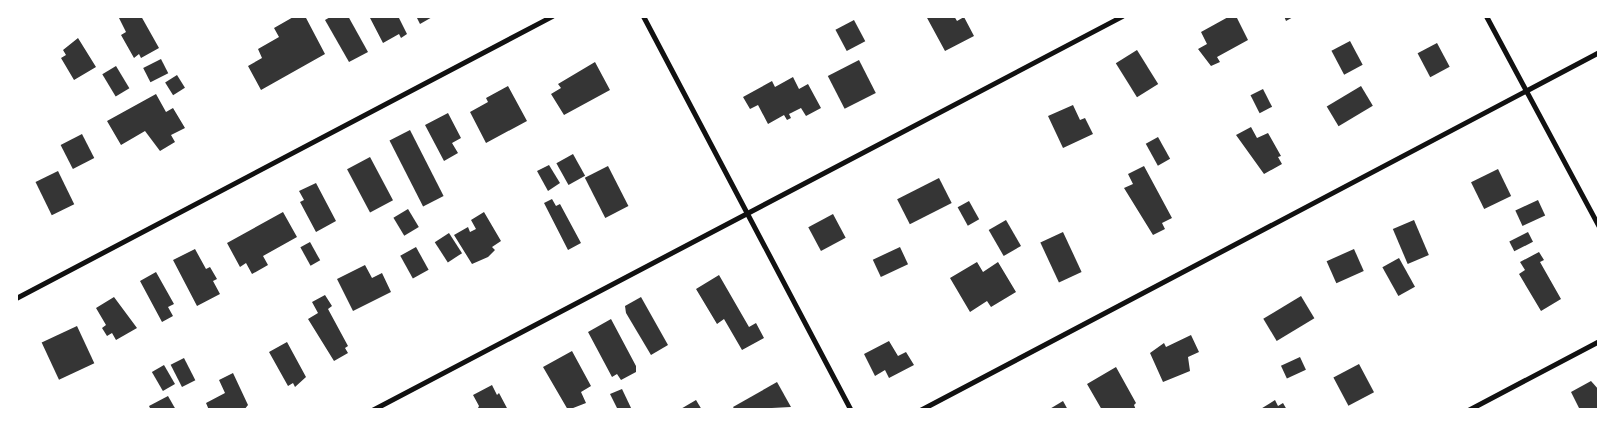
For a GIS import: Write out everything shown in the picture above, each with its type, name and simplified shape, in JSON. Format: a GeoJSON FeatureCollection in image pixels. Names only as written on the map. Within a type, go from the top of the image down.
{"type":"FeatureCollection","features":[{"type":"Feature","properties":{"kind":"street"},"geometry":{"type":"LineString","coordinates":[[16,298],[552,16]]}},
{"type":"Feature","properties":{"kind":"street"},"geometry":{"type":"LineString","coordinates":[[643,16],[851,410]]}},
{"type":"Feature","properties":{"kind":"street"},"geometry":{"type":"LineString","coordinates":[[372,410],[747,211],[1122,16]]}},
{"type":"Feature","properties":{"kind":"street"},"geometry":{"type":"LineString","coordinates":[[1486,16],[1599,227]]}},
{"type":"Feature","properties":{"kind":"street"},"geometry":{"type":"LineString","coordinates":[[920,410],[1599,52]]}},
{"type":"Feature","properties":{"kind":"street"},"geometry":{"type":"LineString","coordinates":[[1468,410],[1599,340]]}},
{"type":"Feature","properties":{"kind":"building"},"geometry":{"type":"Polygon","coordinates":[[[118,16],[141,16],[159,48],[141,58],[139,54],[134,58],[121,35],[126,32],[118,16]]]}},
{"type":"Feature","properties":{"kind":"building"},"geometry":{"type":"Polygon","coordinates":[[[295,16],[305,16],[325,54],[261,90],[248,66],[262,58],[258,49],[279,37],[274,28],[295,16]]]}},
{"type":"Feature","properties":{"kind":"building"},"geometry":{"type":"Polygon","coordinates":[[[332,16],[348,16],[368,52],[349,62],[325,20],[332,16]]]}},
{"type":"Feature","properties":{"kind":"building"},"geometry":{"type":"Polygon","coordinates":[[[369,16],[398,16],[407,34],[401,38],[399,34],[383,43],[369,16]]]}},
{"type":"Feature","properties":{"kind":"building"},"geometry":{"type":"Polygon","coordinates":[[[416,16],[434,16],[420,24],[416,16]]]}},
{"type":"Feature","properties":{"kind":"building"},"geometry":{"type":"Polygon","coordinates":[[[926,16],[954,16],[957,21],[964,17],[974,36],[945,51],[926,16]]]}},
{"type":"Feature","properties":{"kind":"building"},"geometry":{"type":"Polygon","coordinates":[[[1230,16],[1236,16],[1248,40],[1217,57],[1220,62],[1211,66],[1198,49],[1207,44],[1201,32],[1230,16]]]}},
{"type":"Feature","properties":{"kind":"building"},"geometry":{"type":"Polygon","coordinates":[[[1284,16],[1295,16],[1286,21],[1284,16]]]}},
{"type":"Feature","properties":{"kind":"building"},"geometry":{"type":"Polygon","coordinates":[[[854,20],[865,41],[847,51],[835,30],[854,20]]]}},
{"type":"Feature","properties":{"kind":"building"},"geometry":{"type":"Polygon","coordinates":[[[78,38],[96,67],[74,80],[61,58],[66,55],[63,50],[78,38]]]}},
{"type":"Feature","properties":{"kind":"building"},"geometry":{"type":"Polygon","coordinates":[[[1350,41],[1363,65],[1344,75],[1331,51],[1350,41]]]}},
{"type":"Feature","properties":{"kind":"building"},"geometry":{"type":"Polygon","coordinates":[[[1437,43],[1450,67],[1430,77],[1418,53],[1437,43]]]}},
{"type":"Feature","properties":{"kind":"building"},"geometry":{"type":"Polygon","coordinates":[[[1137,50],[1158,84],[1137,97],[1116,63],[1137,50]]]}},
{"type":"Feature","properties":{"kind":"building"},"geometry":{"type":"Polygon","coordinates":[[[161,59],[168,73],[150,82],[143,68],[161,59]]]}},
{"type":"Feature","properties":{"kind":"building"},"geometry":{"type":"Polygon","coordinates":[[[859,60],[876,93],[845,109],[828,76],[859,60]]]}},
{"type":"Feature","properties":{"kind":"building"},"geometry":{"type":"Polygon","coordinates":[[[595,62],[610,90],[564,115],[551,94],[561,88],[558,84],[595,62]]]}},
{"type":"Feature","properties":{"kind":"building"},"geometry":{"type":"Polygon","coordinates":[[[116,66],[129,88],[116,97],[102,74],[116,66]]]}},
{"type":"Feature","properties":{"kind":"building"},"geometry":{"type":"Polygon","coordinates":[[[177,75],[185,88],[173,95],[165,82],[177,75]]]}},
{"type":"Feature","properties":{"kind":"building"},"geometry":{"type":"Polygon","coordinates":[[[793,77],[799,89],[808,84],[821,108],[806,116],[801,108],[789,114],[791,118],[787,120],[784,115],[768,124],[758,105],[750,109],[743,97],[772,81],[775,87],[793,77]]]}},
{"type":"Feature","properties":{"kind":"building"},"geometry":{"type":"Polygon","coordinates":[[[508,86],[527,121],[486,143],[470,112],[488,102],[486,98],[508,86]]]}},
{"type":"Feature","properties":{"kind":"building"},"geometry":{"type":"Polygon","coordinates":[[[1361,86],[1373,106],[1339,126],[1327,107],[1361,86]]]}},
{"type":"Feature","properties":{"kind":"building"},"geometry":{"type":"Polygon","coordinates":[[[1263,89],[1272,107],[1260,113],[1251,95],[1263,89]]]}},
{"type":"Feature","properties":{"kind":"building"},"geometry":{"type":"Polygon","coordinates":[[[156,94],[166,112],[173,108],[185,128],[171,135],[175,142],[160,151],[145,131],[121,145],[107,121],[156,94]]]}},
{"type":"Feature","properties":{"kind":"building"},"geometry":{"type":"Polygon","coordinates":[[[1073,105],[1080,120],[1085,118],[1093,134],[1063,148],[1048,116],[1073,105]]]}},
{"type":"Feature","properties":{"kind":"building"},"geometry":{"type":"Polygon","coordinates":[[[448,113],[461,138],[452,143],[458,153],[444,161],[425,125],[448,113]]]}},
{"type":"Feature","properties":{"kind":"building"},"geometry":{"type":"Polygon","coordinates":[[[1251,127],[1257,138],[1268,133],[1281,156],[1278,157],[1282,164],[1264,174],[1236,135],[1251,127]]]}},
{"type":"Feature","properties":{"kind":"building"},"geometry":{"type":"Polygon","coordinates":[[[410,130],[444,196],[423,206],[390,140],[410,130]]]}},
{"type":"Feature","properties":{"kind":"building"},"geometry":{"type":"Polygon","coordinates":[[[82,134],[94,158],[73,169],[61,145],[82,134]]]}},
{"type":"Feature","properties":{"kind":"building"},"geometry":{"type":"Polygon","coordinates":[[[1158,137],[1170,159],[1158,166],[1146,144],[1158,137]]]}},
{"type":"Feature","properties":{"kind":"building"},"geometry":{"type":"Polygon","coordinates":[[[573,154],[585,176],[569,185],[556,163],[573,154]]]}},
{"type":"Feature","properties":{"kind":"building"},"geometry":{"type":"Polygon","coordinates":[[[370,157],[393,200],[370,212],[347,169],[370,157]]]}},
{"type":"Feature","properties":{"kind":"building"},"geometry":{"type":"Polygon","coordinates":[[[549,165],[560,183],[548,191],[537,171],[549,165]]]}},
{"type":"Feature","properties":{"kind":"building"},"geometry":{"type":"Polygon","coordinates":[[[608,166],[628,206],[605,218],[585,178],[608,166]]]}},
{"type":"Feature","properties":{"kind":"building"},"geometry":{"type":"Polygon","coordinates":[[[1144,166],[1172,218],[1162,223],[1165,229],[1153,235],[1124,188],[1133,184],[1128,174],[1144,166]]]}},
{"type":"Feature","properties":{"kind":"building"},"geometry":{"type":"Polygon","coordinates":[[[1498,169],[1511,196],[1484,209],[1471,182],[1498,169]]]}},
{"type":"Feature","properties":{"kind":"building"},"geometry":{"type":"Polygon","coordinates":[[[58,171],[74,204],[52,215],[36,182],[58,171]]]}},
{"type":"Feature","properties":{"kind":"building"},"geometry":{"type":"Polygon","coordinates":[[[939,178],[952,203],[910,224],[897,199],[939,178]]]}},
{"type":"Feature","properties":{"kind":"building"},"geometry":{"type":"Polygon","coordinates":[[[316,183],[336,221],[316,232],[300,202],[304,200],[299,191],[316,183]]]}},
{"type":"Feature","properties":{"kind":"building"},"geometry":{"type":"Polygon","coordinates":[[[552,199],[556,206],[560,204],[581,243],[568,250],[544,203],[552,199]]]}},
{"type":"Feature","properties":{"kind":"building"},"geometry":{"type":"Polygon","coordinates":[[[1538,200],[1545,215],[1523,226],[1515,211],[1538,200]]]}},
{"type":"Feature","properties":{"kind":"building"},"geometry":{"type":"Polygon","coordinates":[[[969,201],[979,219],[968,226],[958,207],[969,201]]]}},
{"type":"Feature","properties":{"kind":"building"},"geometry":{"type":"Polygon","coordinates":[[[408,209],[419,227],[404,236],[393,218],[408,209]]]}},
{"type":"Feature","properties":{"kind":"building"},"geometry":{"type":"Polygon","coordinates":[[[283,212],[297,237],[263,256],[268,265],[252,274],[246,263],[240,267],[227,243],[283,212]]]}},
{"type":"Feature","properties":{"kind":"building"},"geometry":{"type":"Polygon","coordinates":[[[484,212],[501,241],[492,247],[495,250],[488,257],[472,264],[454,235],[468,227],[470,232],[476,229],[471,220],[484,212]]]}},
{"type":"Feature","properties":{"kind":"building"},"geometry":{"type":"Polygon","coordinates":[[[833,214],[846,238],[821,251],[808,227],[833,214]]]}},
{"type":"Feature","properties":{"kind":"building"},"geometry":{"type":"Polygon","coordinates":[[[1006,220],[1021,246],[1004,256],[989,230],[1006,220]]]}},
{"type":"Feature","properties":{"kind":"building"},"geometry":{"type":"Polygon","coordinates":[[[1414,220],[1429,255],[1408,264],[1393,229],[1414,220]]]}},
{"type":"Feature","properties":{"kind":"building"},"geometry":{"type":"Polygon","coordinates":[[[1063,232],[1082,272],[1059,282],[1040,243],[1063,232]]]}},
{"type":"Feature","properties":{"kind":"building"},"geometry":{"type":"Polygon","coordinates":[[[1528,232],[1533,242],[1514,251],[1509,242],[1528,232]]]}},
{"type":"Feature","properties":{"kind":"building"},"geometry":{"type":"Polygon","coordinates":[[[449,233],[462,253],[448,262],[435,242],[449,233]]]}},
{"type":"Feature","properties":{"kind":"building"},"geometry":{"type":"Polygon","coordinates":[[[310,242],[320,260],[311,266],[300,247],[310,242]]]}},
{"type":"Feature","properties":{"kind":"building"},"geometry":{"type":"Polygon","coordinates":[[[416,247],[429,270],[413,278],[400,256],[416,247]]]}},
{"type":"Feature","properties":{"kind":"building"},"geometry":{"type":"Polygon","coordinates":[[[900,247],[908,264],[881,277],[873,260],[900,247]]]}},
{"type":"Feature","properties":{"kind":"building"},"geometry":{"type":"Polygon","coordinates":[[[195,249],[206,269],[210,267],[217,279],[213,281],[220,294],[197,306],[173,260],[195,249]]]}},
{"type":"Feature","properties":{"kind":"building"},"geometry":{"type":"Polygon","coordinates":[[[1354,249],[1364,271],[1336,283],[1327,261],[1354,249]]]}},
{"type":"Feature","properties":{"kind":"building"},"geometry":{"type":"Polygon","coordinates":[[[1539,252],[1544,260],[1540,262],[1561,299],[1541,311],[1519,274],[1525,270],[1520,262],[1539,252]]]}},
{"type":"Feature","properties":{"kind":"building"},"geometry":{"type":"Polygon","coordinates":[[[1399,258],[1415,287],[1398,296],[1382,267],[1399,258]]]}},
{"type":"Feature","properties":{"kind":"building"},"geometry":{"type":"Polygon","coordinates":[[[977,262],[983,272],[998,262],[1016,292],[991,307],[987,301],[970,312],[950,278],[977,262]]]}},
{"type":"Feature","properties":{"kind":"building"},"geometry":{"type":"Polygon","coordinates":[[[365,265],[372,278],[382,273],[391,292],[353,311],[337,279],[365,265]]]}},
{"type":"Feature","properties":{"kind":"building"},"geometry":{"type":"Polygon","coordinates":[[[156,272],[174,304],[168,307],[173,316],[162,322],[140,281],[156,272]]]}},
{"type":"Feature","properties":{"kind":"building"},"geometry":{"type":"Polygon","coordinates":[[[719,275],[749,327],[756,323],[764,338],[742,350],[724,319],[717,324],[696,289],[719,275]]]}},
{"type":"Feature","properties":{"kind":"building"},"geometry":{"type":"Polygon","coordinates":[[[325,295],[332,306],[328,309],[348,346],[345,348],[348,353],[334,361],[308,319],[318,313],[312,302],[325,295]]]}},
{"type":"Feature","properties":{"kind":"building"},"geometry":{"type":"Polygon","coordinates":[[[1301,296],[1314,318],[1277,341],[1263,319],[1301,296]]]}},
{"type":"Feature","properties":{"kind":"building"},"geometry":{"type":"Polygon","coordinates":[[[114,297],[137,328],[116,340],[112,333],[107,336],[102,328],[106,325],[96,308],[114,297]]]}},
{"type":"Feature","properties":{"kind":"building"},"geometry":{"type":"Polygon","coordinates":[[[641,297],[668,345],[651,355],[626,313],[625,306],[641,297]]]}},
{"type":"Feature","properties":{"kind":"building"},"geometry":{"type":"Polygon","coordinates":[[[611,319],[636,366],[636,372],[621,380],[617,374],[612,377],[588,332],[611,319]]]}},
{"type":"Feature","properties":{"kind":"building"},"geometry":{"type":"Polygon","coordinates":[[[77,326],[94,363],[59,380],[42,342],[77,326]]]}},
{"type":"Feature","properties":{"kind":"building"},"geometry":{"type":"Polygon","coordinates":[[[1191,335],[1199,352],[1188,357],[1190,371],[1163,382],[1150,353],[1164,343],[1166,347],[1191,335]]]}},
{"type":"Feature","properties":{"kind":"building"},"geometry":{"type":"Polygon","coordinates":[[[889,341],[898,356],[906,352],[914,365],[889,378],[885,370],[875,376],[864,354],[889,341]]]}},
{"type":"Feature","properties":{"kind":"building"},"geometry":{"type":"Polygon","coordinates":[[[287,342],[306,377],[295,387],[293,383],[288,386],[269,352],[287,342]]]}},
{"type":"Feature","properties":{"kind":"building"},"geometry":{"type":"Polygon","coordinates":[[[572,351],[591,386],[581,392],[586,403],[568,410],[543,367],[572,351]]]}},
{"type":"Feature","properties":{"kind":"building"},"geometry":{"type":"Polygon","coordinates":[[[1300,357],[1306,370],[1287,379],[1281,366],[1300,357]]]}},
{"type":"Feature","properties":{"kind":"building"},"geometry":{"type":"Polygon","coordinates":[[[184,358],[195,380],[182,387],[171,365],[184,358]]]}},
{"type":"Feature","properties":{"kind":"building"},"geometry":{"type":"Polygon","coordinates":[[[1359,364],[1374,392],[1348,406],[1333,378],[1359,364]]]}},
{"type":"Feature","properties":{"kind":"building"},"geometry":{"type":"Polygon","coordinates":[[[164,365],[175,384],[163,391],[152,372],[164,365]]]}},
{"type":"Feature","properties":{"kind":"building"},"geometry":{"type":"Polygon","coordinates":[[[1116,367],[1136,403],[1134,405],[1136,410],[1102,410],[1087,384],[1116,367]]]}},
{"type":"Feature","properties":{"kind":"building"},"geometry":{"type":"Polygon","coordinates":[[[233,373],[248,405],[244,410],[209,410],[206,403],[225,393],[219,380],[233,373]]]}},
{"type":"Feature","properties":{"kind":"building"},"geometry":{"type":"Polygon","coordinates":[[[1591,381],[1599,390],[1599,410],[1580,410],[1571,392],[1591,381]]]}},
{"type":"Feature","properties":{"kind":"building"},"geometry":{"type":"Polygon","coordinates":[[[777,382],[791,407],[735,410],[733,407],[777,382]]]}},
{"type":"Feature","properties":{"kind":"building"},"geometry":{"type":"Polygon","coordinates":[[[492,385],[497,395],[499,393],[508,410],[477,410],[479,406],[473,395],[492,385]]]}},
{"type":"Feature","properties":{"kind":"building"},"geometry":{"type":"Polygon","coordinates":[[[622,389],[632,410],[618,410],[610,394],[622,389]]]}},
{"type":"Feature","properties":{"kind":"building"},"geometry":{"type":"Polygon","coordinates":[[[168,396],[176,410],[151,410],[149,406],[168,396]]]}},
{"type":"Feature","properties":{"kind":"building"},"geometry":{"type":"Polygon","coordinates":[[[696,400],[702,410],[679,410],[696,400]]]}},
{"type":"Feature","properties":{"kind":"building"},"geometry":{"type":"Polygon","coordinates":[[[1275,400],[1278,406],[1283,403],[1287,410],[1259,410],[1275,400]]]}},
{"type":"Feature","properties":{"kind":"building"},"geometry":{"type":"Polygon","coordinates":[[[1063,401],[1068,410],[1048,410],[1063,401]]]}}]}
